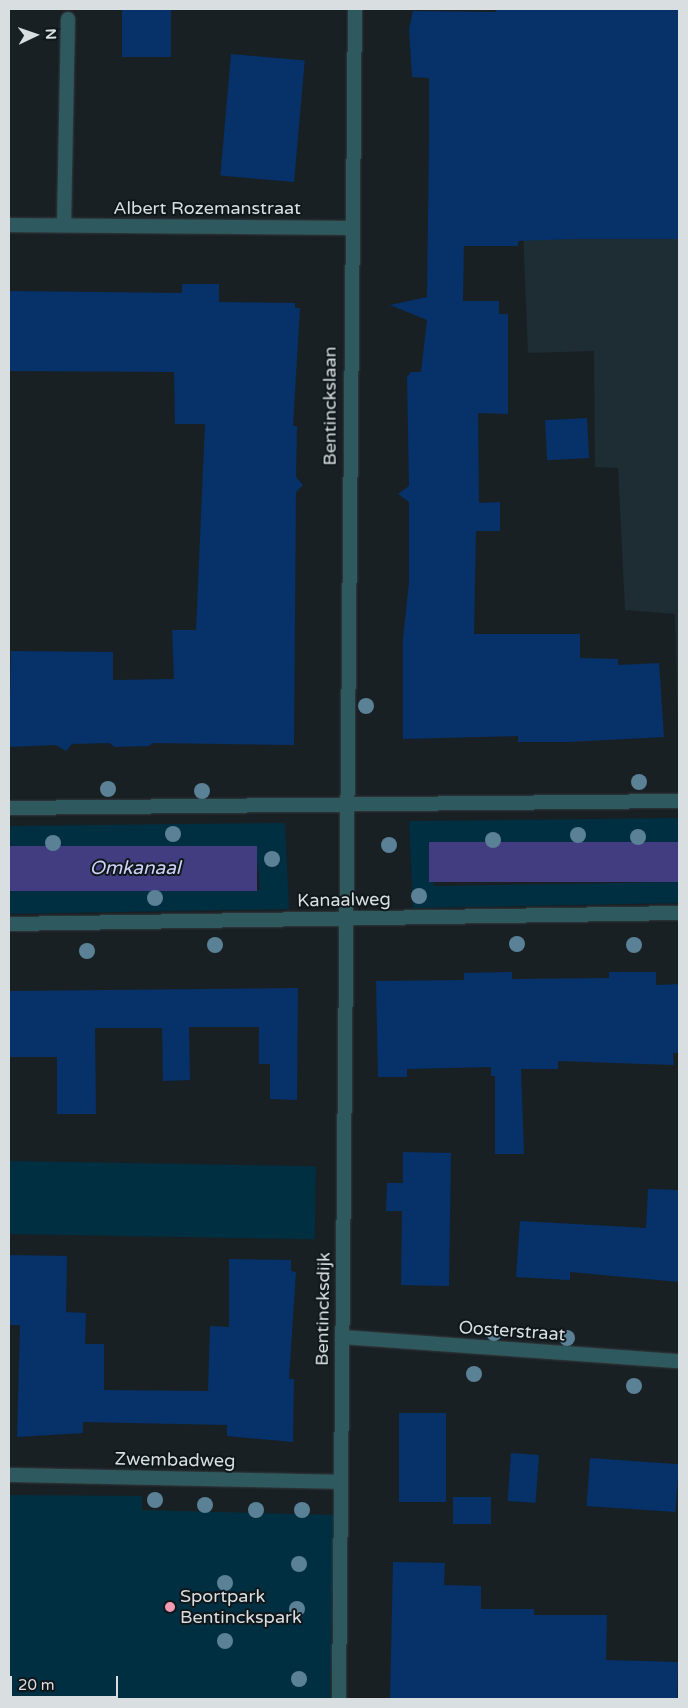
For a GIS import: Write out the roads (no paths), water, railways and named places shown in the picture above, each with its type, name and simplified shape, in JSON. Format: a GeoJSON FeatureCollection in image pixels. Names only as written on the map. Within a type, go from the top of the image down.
{"type":"FeatureCollection","features":[{"type":"Feature","properties":{"kind":"street","name":"Bentinckslaan"},"geometry":{"type":"LineString","coordinates":[[346,919],[350,228],[355,9]]}},
{"type":"Feature","properties":{"kind":"street"},"geometry":{"type":"LineString","coordinates":[[64,225],[68,20]]}},
{"type":"Feature","properties":{"kind":"street","name":"Albert Rozemanstraat"},"geometry":{"type":"LineString","coordinates":[[9,225],[350,228]]}},
{"type":"Feature","properties":{"kind":"street"},"geometry":{"type":"LineString","coordinates":[[9,808],[679,801]]}},
{"type":"Feature","properties":{"kind":"street","name":"Kanaalweg"},"geometry":{"type":"LineString","coordinates":[[9,924],[679,913]]}},
{"type":"Feature","properties":{"kind":"street","name":"Bentincksdijk"},"geometry":{"type":"LineString","coordinates":[[338,1699],[346,919]]}},
{"type":"Feature","properties":{"kind":"street","name":"Oosterstraat"},"geometry":{"type":"LineString","coordinates":[[342,1337],[679,1361]]}},
{"type":"Feature","properties":{"kind":"street","name":"Zwembadweg"},"geometry":{"type":"LineString","coordinates":[[9,1475],[340,1482]]}},
{"type":"Feature","properties":{"kind":"water"},"geometry":{"type":"Polygon","coordinates":[[[429,842],[679,842],[679,882],[429,882],[429,842]]]}},
{"type":"Feature","properties":{"kind":"water","name":"Omkanaal"},"geometry":{"type":"Polygon","coordinates":[[[9,846],[257,846],[257,891],[9,891],[9,846]]]}},
{"type":"Feature","properties":{"kind":"place","name":"Sportpark Bentinckspark"},"geometry":{"type":"Point","coordinates":[170,1607]}}]}
